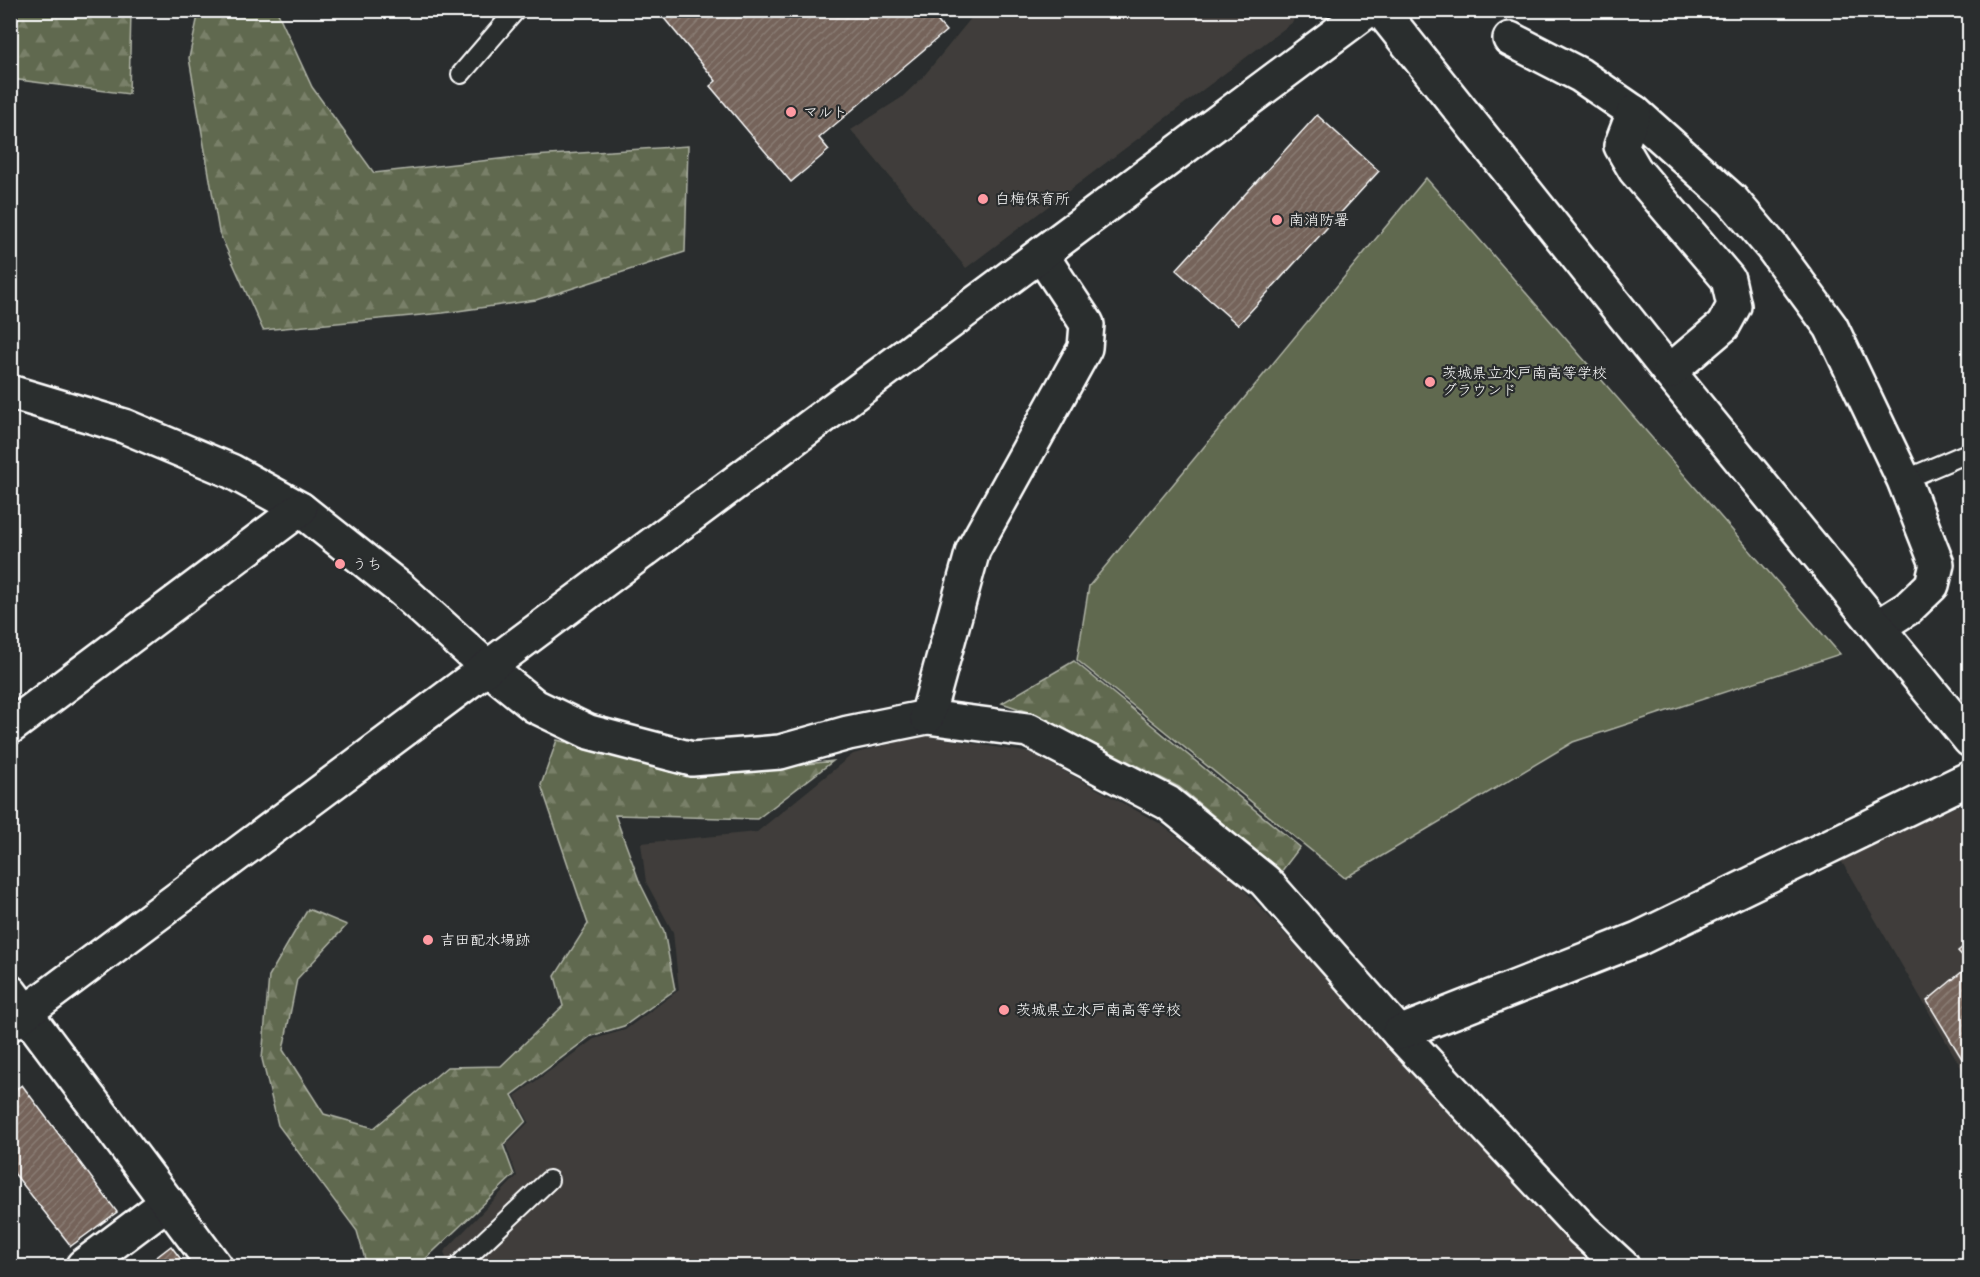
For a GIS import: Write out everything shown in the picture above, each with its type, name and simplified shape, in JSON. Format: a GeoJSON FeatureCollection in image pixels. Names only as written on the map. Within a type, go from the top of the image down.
{"type":"FeatureCollection","features":[{"type":"Feature","properties":{"kind":"street"},"geometry":{"type":"LineString","coordinates":[[215,1266],[168,1202],[16,1010],[487,667],[1042,256],[1368,10]]}},
{"type":"Feature","properties":{"kind":"street"},"geometry":{"type":"LineString","coordinates":[[1381,10],[1669,372],[1970,740]]}},
{"type":"Feature","properties":{"kind":"street"},"geometry":{"type":"LineString","coordinates":[[1510,39],[1580,75],[1634,112],[1732,200],[1779,256],[1831,327],[1904,480],[1937,564],[1932,585],[1908,608],[1878,627]]}},
{"type":"Feature","properties":{"kind":"street"},"geometry":{"type":"LineString","coordinates":[[1634,112],[1621,146],[1635,170],[1728,279],[1734,306],[1723,327],[1669,372]]}},
{"type":"Feature","properties":{"kind":"street"},"geometry":{"type":"LineString","coordinates":[[927,717],[973,550],[1085,348],[1087,324],[1042,256]]}},
{"type":"Feature","properties":{"kind":"street"},"geometry":{"type":"LineString","coordinates":[[10,392],[124,426],[231,471],[300,509],[402,590],[487,667],[535,706],[589,732],[692,759],[780,752],[927,717],[1028,730],[1168,804],[1265,881],[1399,1034],[1583,1230],[1622,1266]]}},
{"type":"Feature","properties":{"kind":"street"},"geometry":{"type":"LineString","coordinates":[[10,727],[300,509]]}},
{"type":"Feature","properties":{"kind":"street"},"geometry":{"type":"LineString","coordinates":[[1399,1034],[1638,939],[1970,778]]}},
{"type":"Feature","properties":{"kind":"street"},"geometry":{"type":"LineString","coordinates":[[83,1266],[168,1202]]}},
{"type":"Feature","properties":{"kind":"lane"},"geometry":{"type":"LineString","coordinates":[[461,74],[516,10]]}},
{"type":"Feature","properties":{"kind":"lane"},"geometry":{"type":"LineString","coordinates":[[1904,480],[1970,452]]}},
{"type":"Feature","properties":{"kind":"lane"},"geometry":{"type":"LineString","coordinates":[[458,1266],[549,1180]]}},
{"type":"Feature","properties":{"kind":"shaded area","name":"白梅保育所"},"geometry":{"type":"Polygon","coordinates":[[[977,11],[1294,11],[1293,22],[966,268],[851,130],[901,98],[923,77],[977,11]]]}},
{"type":"Feature","properties":{"kind":"shaded area","name":"茨城県立水戸南高等学校"},"geometry":{"type":"Polygon","coordinates":[[[921,735],[1031,753],[1159,823],[1235,880],[1592,1266],[449,1266],[444,1252],[517,1176],[506,1145],[529,1122],[515,1096],[594,1039],[625,1030],[679,990],[673,932],[646,882],[641,843],[757,832],[853,754],[921,735]]]}},
{"type":"Feature","properties":{"kind":"shaded area"},"geometry":{"type":"Polygon","coordinates":[[[1960,805],[1969,817],[1969,1081],[1839,857],[1960,805]]]}},
{"type":"Feature","properties":{"kind":"green space"},"geometry":{"type":"Polygon","coordinates":[[[11,10],[131,11],[129,94],[11,79],[11,10]]]}},
{"type":"Feature","properties":{"kind":"green space"},"geometry":{"type":"Polygon","coordinates":[[[199,11],[277,11],[312,87],[374,173],[518,157],[688,146],[685,252],[536,300],[443,313],[263,330],[219,232],[189,58],[199,11]]]}},
{"type":"Feature","properties":{"kind":"green space","name":"茨城県立水戸南高等学校 グラウンド"},"geometry":{"type":"Polygon","coordinates":[[[1426,178],[1840,654],[1573,742],[1345,878],[1077,660],[1089,586],[1426,178]]]}},
{"type":"Feature","properties":{"kind":"green space"},"geometry":{"type":"Polygon","coordinates":[[[1074,661],[1300,847],[1281,872],[1179,787],[1037,715],[1002,703],[1074,661]]]}},
{"type":"Feature","properties":{"kind":"green space"},"geometry":{"type":"Polygon","coordinates":[[[557,740],[673,769],[735,772],[833,761],[757,819],[615,815],[640,883],[664,931],[675,990],[624,1026],[591,1036],[512,1095],[526,1121],[503,1145],[514,1175],[418,1266],[367,1266],[357,1231],[278,1125],[262,1059],[269,976],[308,909],[347,925],[297,979],[283,1050],[324,1114],[374,1128],[447,1067],[501,1066],[563,1006],[555,976],[588,924],[541,785],[557,740]]]}},
{"type":"Feature","properties":{"kind":"building","name":"マルト"},"geometry":{"type":"Polygon","coordinates":[[[939,10],[933,16],[946,31],[819,138],[829,150],[791,182],[710,86],[716,81],[658,11],[939,10]]]}},
{"type":"Feature","properties":{"kind":"building","name":"南消防署"},"geometry":{"type":"Polygon","coordinates":[[[1317,115],[1379,171],[1238,325],[1176,270],[1317,115]]]}},
{"type":"Feature","properties":{"kind":"building"},"geometry":{"type":"Polygon","coordinates":[[[1970,941],[1970,964],[1958,951],[1970,941]]]}},
{"type":"Feature","properties":{"kind":"building"},"geometry":{"type":"Polygon","coordinates":[[[1970,965],[1970,1072],[1927,1001],[1970,965]]]}},
{"type":"Feature","properties":{"kind":"building"},"geometry":{"type":"Polygon","coordinates":[[[22,1085],[117,1212],[71,1246],[10,1168],[10,1093],[22,1085]]]}},
{"type":"Feature","properties":{"kind":"building"},"geometry":{"type":"Polygon","coordinates":[[[171,1246],[186,1266],[145,1266],[171,1246]]]}},
{"type":"Feature","properties":{"kind":"place","name":"マルト"},"geometry":{"type":"Point","coordinates":[791,112]}},
{"type":"Feature","properties":{"kind":"place","name":"白梅保育所"},"geometry":{"type":"Point","coordinates":[983,199]}},
{"type":"Feature","properties":{"kind":"place","name":"南消防署"},"geometry":{"type":"Point","coordinates":[1277,220]}},
{"type":"Feature","properties":{"kind":"place","name":"茨城県立水戸南高等学校 グラウンド"},"geometry":{"type":"Point","coordinates":[1430,382]}},
{"type":"Feature","properties":{"kind":"place","name":"うち"},"geometry":{"type":"Point","coordinates":[340,564]}},
{"type":"Feature","properties":{"kind":"place","name":"吉田配水場跡"},"geometry":{"type":"Point","coordinates":[428,940]}},
{"type":"Feature","properties":{"kind":"place","name":"茨城県立水戸南高等学校"},"geometry":{"type":"Point","coordinates":[1004,1010]}}]}
